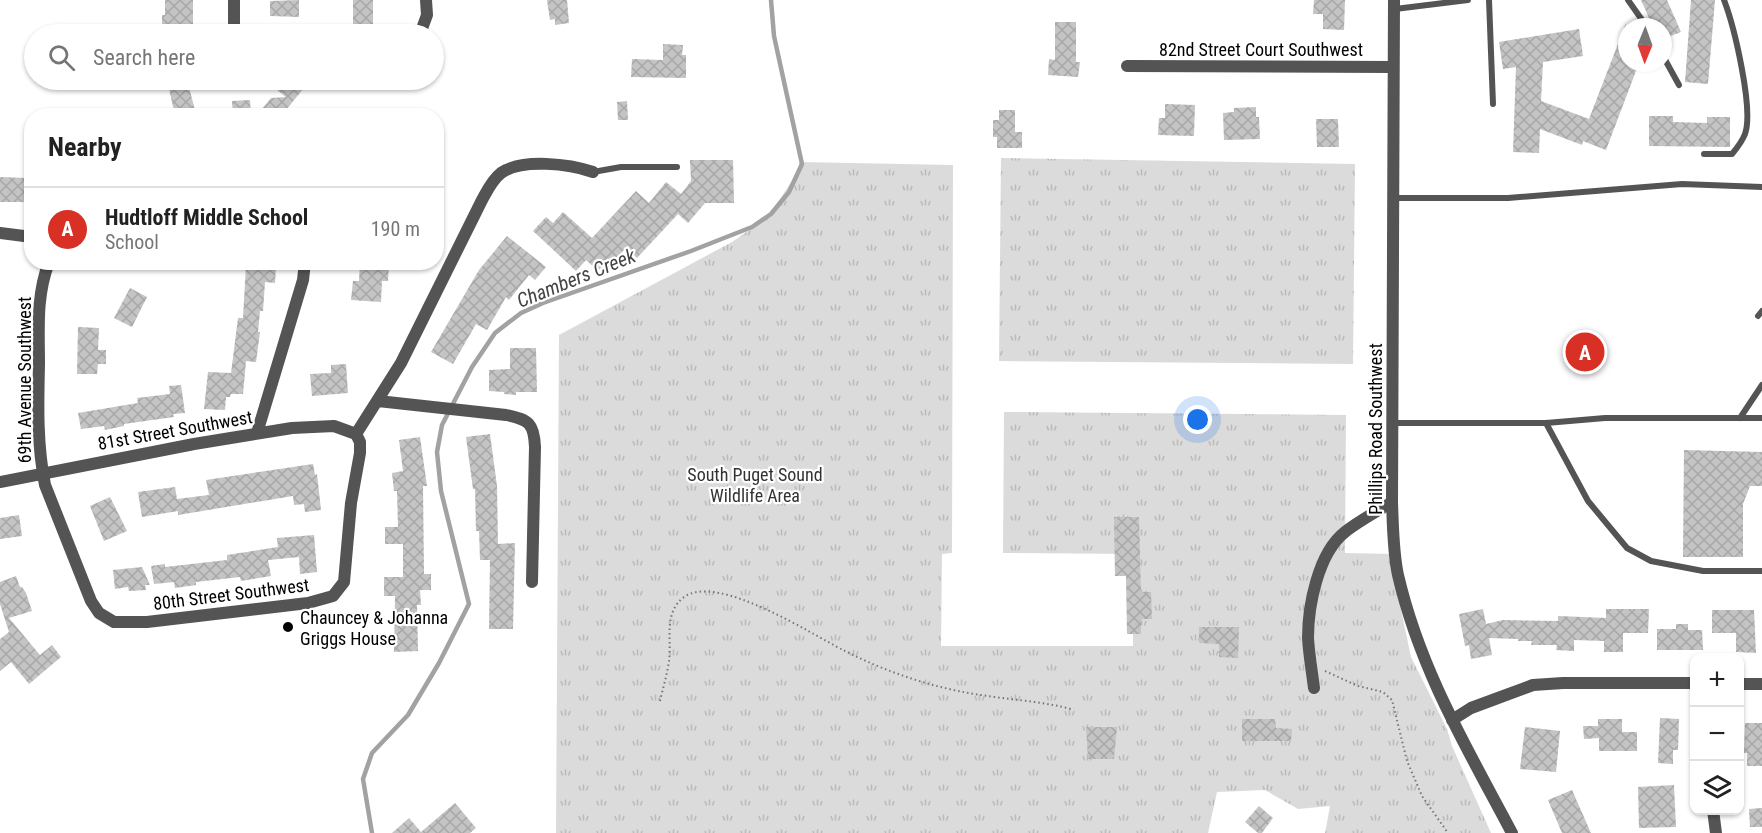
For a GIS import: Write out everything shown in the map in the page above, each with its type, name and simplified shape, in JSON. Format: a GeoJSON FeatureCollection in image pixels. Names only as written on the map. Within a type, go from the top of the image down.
{"type":"FeatureCollection","features":[{"type":"Feature","properties":{"kind":"street"},"geometry":{"type":"LineString","coordinates":[[234,0],[234,24]]}},
{"type":"Feature","properties":{"kind":"street"},"geometry":{"type":"LineString","coordinates":[[424,24],[427,15],[426,0]]}},
{"type":"Feature","properties":{"kind":"street","name":"Phillips Road Southwest"},"geometry":{"type":"LineString","coordinates":[[1394,4],[1392,502],[1398,574],[1425,663],[1452,720],[1512,833]]}},
{"type":"Feature","properties":{"kind":"street","name":"82nd Street Court Southwest"},"geometry":{"type":"LineString","coordinates":[[1127,66],[1393,67]]}},
{"type":"Feature","properties":{"kind":"street"},"geometry":{"type":"LineString","coordinates":[[356,434],[378,401],[422,323],[482,200],[500,174],[510,168],[527,165],[569,166],[593,172]]}},
{"type":"Feature","properties":{"kind":"street"},"geometry":{"type":"LineString","coordinates":[[0,233],[24,236]]}},
{"type":"Feature","properties":{"kind":"street","name":"69th Avenue Southwest"},"geometry":{"type":"LineString","coordinates":[[47,270],[40,294],[38,417],[42,472],[45,485],[91,601],[99,613],[114,622]]}},
{"type":"Feature","properties":{"kind":"street"},"geometry":{"type":"LineString","coordinates":[[257,433],[304,270]]}},
{"type":"Feature","properties":{"kind":"street"},"geometry":{"type":"LineString","coordinates":[[378,401],[518,417],[531,425],[535,447],[532,582]]}},
{"type":"Feature","properties":{"kind":"street","name":"81st Street Southwest"},"geometry":{"type":"LineString","coordinates":[[0,482],[42,472],[257,433],[321,425],[334,426],[356,434]]}},
{"type":"Feature","properties":{"kind":"street","name":"80th Street Southwest"},"geometry":{"type":"LineString","coordinates":[[114,622],[147,622],[308,603],[333,596],[342,588],[344,582],[351,503],[360,453],[360,442],[356,434]]}},
{"type":"Feature","properties":{"kind":"street"},"geometry":{"type":"LineString","coordinates":[[1314,688],[1308,638],[1313,596],[1324,562],[1335,542],[1345,532],[1392,502]]}},
{"type":"Feature","properties":{"kind":"street"},"geometry":{"type":"LineString","coordinates":[[1452,720],[1471,708],[1533,685],[1563,682],[1690,683]]}},
{"type":"Feature","properties":{"kind":"street"},"geometry":{"type":"LineString","coordinates":[[1744,684],[1762,684]]}},
{"type":"Feature","properties":{"kind":"street"},"geometry":{"type":"LineString","coordinates":[[1714,815],[1716,833]]}},
{"type":"Feature","properties":{"kind":"lane"},"geometry":{"type":"LineString","coordinates":[[1394,4],[1468,0]]}},
{"type":"Feature","properties":{"kind":"lane"},"geometry":{"type":"LineString","coordinates":[[1489,0],[1493,104]]}},
{"type":"Feature","properties":{"kind":"lane"},"geometry":{"type":"LineString","coordinates":[[1628,0],[1641,18]]}},
{"type":"Feature","properties":{"kind":"lane"},"geometry":{"type":"LineString","coordinates":[[1704,154],[1732,154],[1745,133],[1745,98],[1737,38],[1724,0]]}},
{"type":"Feature","properties":{"kind":"lane"},"geometry":{"type":"LineString","coordinates":[[1672,72],[1679,85]]}},
{"type":"Feature","properties":{"kind":"lane"},"geometry":{"type":"LineString","coordinates":[[593,172],[621,167],[677,167]]}},
{"type":"Feature","properties":{"kind":"lane"},"geometry":{"type":"LineString","coordinates":[[1394,198],[1508,198],[1682,184],[1762,187]]}},
{"type":"Feature","properties":{"kind":"lane"},"geometry":{"type":"LineString","coordinates":[[1740,418],[1762,385]]}},
{"type":"Feature","properties":{"kind":"lane"},"geometry":{"type":"LineString","coordinates":[[1393,423],[1546,423],[1598,418],[1762,418]]}},
{"type":"Feature","properties":{"kind":"lane"},"geometry":{"type":"LineString","coordinates":[[1546,423],[1588,501],[1627,548],[1651,561],[1703,571],[1762,571]]}},
{"type":"Feature","properties":{"kind":"path"},"geometry":{"type":"LineString","coordinates":[[660,701],[670,659],[670,618],[675,607],[685,597],[692,593],[708,592],[771,611],[850,654],[930,685],[979,695],[1055,705],[1071,710]]}},
{"type":"Feature","properties":{"kind":"path"},"geometry":{"type":"LineString","coordinates":[[1312,665],[1358,686],[1383,692],[1392,700],[1407,761],[1422,796],[1448,833]]}},
{"type":"Feature","properties":{"kind":"green space"},"geometry":{"type":"Polygon","coordinates":[[[1001,158],[1355,164],[1353,364],[999,361],[1001,158]]]}},
{"type":"Feature","properties":{"kind":"green space","name":"South Puget Sound Wildlife Area"},"geometry":{"type":"Polygon","coordinates":[[[800,162],[953,165],[952,553],[942,554],[941,646],[1133,646],[1133,554],[1003,553],[1004,412],[1346,415],[1345,553],[1396,554],[1397,591],[1411,657],[1447,729],[1452,746],[1491,833],[1325,833],[1330,806],[1298,809],[1265,790],[1217,792],[1208,833],[556,833],[559,335],[732,242],[769,216],[795,176],[800,162]]]}},
{"type":"Feature","properties":{"kind":"building"},"geometry":{"type":"Polygon","coordinates":[[[165,0],[193,0],[193,24],[162,24],[162,15],[165,15],[165,0]]]}},
{"type":"Feature","properties":{"kind":"building"},"geometry":{"type":"Polygon","coordinates":[[[299,0],[299,17],[270,16],[270,1],[299,0]]]}},
{"type":"Feature","properties":{"kind":"building"},"geometry":{"type":"Polygon","coordinates":[[[353,0],[373,0],[373,24],[353,24],[353,0]]]}},
{"type":"Feature","properties":{"kind":"building"},"geometry":{"type":"Polygon","coordinates":[[[547,0],[567,0],[569,23],[555,25],[555,19],[550,20],[547,0]]]}},
{"type":"Feature","properties":{"kind":"building"},"geometry":{"type":"Polygon","coordinates":[[[1314,0],[1345,0],[1344,30],[1323,29],[1323,14],[1313,14],[1314,0]]]}},
{"type":"Feature","properties":{"kind":"building"},"geometry":{"type":"Polygon","coordinates":[[[1641,0],[1667,0],[1681,32],[1672,36],[1672,18],[1649,18],[1641,0]]]}},
{"type":"Feature","properties":{"kind":"building"},"geometry":{"type":"Polygon","coordinates":[[[1691,0],[1715,0],[1708,84],[1685,82],[1691,0]]]}},
{"type":"Feature","properties":{"kind":"building"},"geometry":{"type":"Polygon","coordinates":[[[1055,22],[1076,22],[1076,62],[1080,62],[1078,77],[1048,75],[1049,59],[1055,60],[1055,22]]]}},
{"type":"Feature","properties":{"kind":"building"},"geometry":{"type":"Polygon","coordinates":[[[1579,29],[1583,56],[1543,62],[1541,101],[1589,119],[1618,44],[1618,72],[1636,72],[1606,150],[1583,141],[1582,145],[1540,129],[1539,153],[1513,152],[1516,67],[1503,69],[1499,42],[1579,29]]]}},
{"type":"Feature","properties":{"kind":"building"},"geometry":{"type":"Polygon","coordinates":[[[663,44],[683,45],[682,55],[686,55],[686,78],[631,77],[632,59],[663,60],[663,44]]]}},
{"type":"Feature","properties":{"kind":"building"},"geometry":{"type":"Polygon","coordinates":[[[169,90],[190,90],[194,108],[173,108],[169,90]]]}},
{"type":"Feature","properties":{"kind":"building"},"geometry":{"type":"Polygon","coordinates":[[[277,90],[302,90],[288,108],[263,108],[271,98],[286,97],[277,90]]]}},
{"type":"Feature","properties":{"kind":"building"},"geometry":{"type":"Polygon","coordinates":[[[250,100],[250,108],[232,108],[232,101],[250,100]]]}},
{"type":"Feature","properties":{"kind":"building"},"geometry":{"type":"Polygon","coordinates":[[[627,101],[628,120],[618,120],[617,102],[627,101]]]}},
{"type":"Feature","properties":{"kind":"building"},"geometry":{"type":"Polygon","coordinates":[[[1165,104],[1195,105],[1194,136],[1158,135],[1159,118],[1165,118],[1165,104]]]}},
{"type":"Feature","properties":{"kind":"building"},"geometry":{"type":"Polygon","coordinates":[[[1256,107],[1260,139],[1224,140],[1223,113],[1234,112],[1234,108],[1256,107]]]}},
{"type":"Feature","properties":{"kind":"building"},"geometry":{"type":"Polygon","coordinates":[[[999,110],[1015,110],[1015,132],[1022,132],[1022,148],[997,148],[997,137],[993,137],[993,120],[999,120],[999,110]]]}},
{"type":"Feature","properties":{"kind":"building"},"geometry":{"type":"Polygon","coordinates":[[[1649,116],[1673,116],[1673,122],[1707,123],[1707,117],[1730,117],[1730,147],[1649,146],[1649,116]]]}},
{"type":"Feature","properties":{"kind":"building"},"geometry":{"type":"Polygon","coordinates":[[[1316,119],[1338,119],[1339,147],[1317,147],[1316,119]]]}},
{"type":"Feature","properties":{"kind":"building"},"geometry":{"type":"Polygon","coordinates":[[[690,160],[733,160],[734,203],[705,203],[688,223],[678,214],[637,258],[626,248],[612,262],[609,259],[598,271],[586,260],[576,271],[533,231],[546,217],[553,223],[563,212],[592,238],[636,191],[649,203],[666,182],[681,194],[691,181],[690,160]]]}},
{"type":"Feature","properties":{"kind":"building"},"geometry":{"type":"Polygon","coordinates":[[[0,177],[24,178],[24,202],[0,202],[0,177]]]}},
{"type":"Feature","properties":{"kind":"building"},"geometry":{"type":"Polygon","coordinates":[[[507,236],[546,267],[535,280],[529,275],[509,300],[506,297],[487,330],[476,324],[453,364],[431,352],[479,270],[507,236]]]}},
{"type":"Feature","properties":{"kind":"building"},"geometry":{"type":"Polygon","coordinates":[[[246,270],[276,270],[275,283],[265,282],[256,362],[246,361],[243,394],[231,394],[230,397],[226,397],[225,410],[204,409],[208,372],[231,373],[238,318],[243,318],[246,270]]]}},
{"type":"Feature","properties":{"kind":"building"},"geometry":{"type":"Polygon","coordinates":[[[360,270],[389,270],[388,281],[382,281],[381,302],[351,300],[353,281],[359,281],[360,270]]]}},
{"type":"Feature","properties":{"kind":"building"},"geometry":{"type":"Polygon","coordinates":[[[130,288],[147,297],[132,327],[114,318],[130,288]]]}},
{"type":"Feature","properties":{"kind":"building"},"geometry":{"type":"Polygon","coordinates":[[[78,327],[99,328],[98,350],[106,350],[106,364],[98,364],[97,374],[77,374],[78,327]]]}},
{"type":"Feature","properties":{"kind":"building"},"geometry":{"type":"Polygon","coordinates":[[[510,348],[536,348],[537,392],[516,392],[516,395],[489,391],[489,370],[510,369],[510,348]]]}},
{"type":"Feature","properties":{"kind":"building"},"geometry":{"type":"Polygon","coordinates":[[[346,364],[348,393],[312,396],[310,374],[331,373],[331,365],[346,364]]]}},
{"type":"Feature","properties":{"kind":"building"},"geometry":{"type":"Polygon","coordinates":[[[181,385],[185,413],[173,414],[174,417],[124,424],[124,426],[105,430],[104,426],[81,429],[78,413],[138,403],[137,398],[170,394],[169,386],[181,385]]]}},
{"type":"Feature","properties":{"kind":"building"},"geometry":{"type":"Polygon","coordinates":[[[490,434],[497,486],[498,544],[515,543],[513,629],[489,629],[490,560],[480,560],[479,531],[476,531],[475,489],[473,489],[466,437],[490,434]]]}},
{"type":"Feature","properties":{"kind":"building"},"geometry":{"type":"Polygon","coordinates":[[[420,437],[427,486],[423,486],[424,574],[431,574],[431,590],[420,590],[421,605],[417,605],[418,651],[394,652],[395,596],[384,596],[384,577],[403,577],[403,544],[385,544],[385,527],[398,527],[397,491],[394,491],[392,473],[403,471],[399,440],[420,437]]]}},
{"type":"Feature","properties":{"kind":"building"},"geometry":{"type":"Polygon","coordinates":[[[1684,450],[1762,452],[1762,486],[1750,486],[1743,504],[1743,557],[1683,557],[1684,450]]]}},
{"type":"Feature","properties":{"kind":"building"},"geometry":{"type":"Polygon","coordinates":[[[313,464],[315,475],[317,474],[321,510],[305,512],[304,504],[294,505],[293,496],[178,515],[178,511],[142,517],[138,492],[175,487],[177,499],[209,495],[206,480],[313,464]]]}},
{"type":"Feature","properties":{"kind":"building"},"geometry":{"type":"Polygon","coordinates":[[[110,497],[127,531],[104,541],[90,506],[110,497]]]}},
{"type":"Feature","properties":{"kind":"building"},"geometry":{"type":"Polygon","coordinates":[[[19,515],[22,536],[0,539],[0,518],[19,515]]]}},
{"type":"Feature","properties":{"kind":"building"},"geometry":{"type":"Polygon","coordinates":[[[1114,517],[1139,517],[1141,592],[1151,592],[1152,619],[1141,619],[1141,634],[1127,634],[1126,576],[1115,576],[1114,517]]]}},
{"type":"Feature","properties":{"kind":"building"},"geometry":{"type":"Polygon","coordinates":[[[314,535],[317,572],[300,574],[299,557],[268,560],[271,576],[241,581],[240,577],[196,582],[196,585],[175,588],[174,582],[154,584],[151,566],[165,564],[165,567],[227,560],[227,555],[278,547],[277,538],[314,535]]]}},
{"type":"Feature","properties":{"kind":"building"},"geometry":{"type":"Polygon","coordinates":[[[142,567],[150,585],[145,585],[146,590],[129,591],[128,587],[115,589],[113,570],[142,567]]]}},
{"type":"Feature","properties":{"kind":"building"},"geometry":{"type":"Polygon","coordinates":[[[16,576],[20,587],[26,593],[32,611],[9,618],[40,655],[52,645],[61,657],[29,684],[11,662],[0,671],[0,639],[9,632],[0,604],[0,582],[16,576]]]}},
{"type":"Feature","properties":{"kind":"building"},"geometry":{"type":"Polygon","coordinates":[[[1483,609],[1486,624],[1503,620],[1558,621],[1558,616],[1606,618],[1606,609],[1649,609],[1648,633],[1623,633],[1623,652],[1604,652],[1604,641],[1574,640],[1574,651],[1556,650],[1557,645],[1531,645],[1532,641],[1489,638],[1492,655],[1471,659],[1469,645],[1465,646],[1459,614],[1483,609]]]}},
{"type":"Feature","properties":{"kind":"building"},"geometry":{"type":"Polygon","coordinates":[[[1712,610],[1754,610],[1756,653],[1736,652],[1736,633],[1712,633],[1712,610]]]}},
{"type":"Feature","properties":{"kind":"building"},"geometry":{"type":"Polygon","coordinates":[[[1676,624],[1688,624],[1688,630],[1702,630],[1703,650],[1657,650],[1657,629],[1676,629],[1676,624]]]}},
{"type":"Feature","properties":{"kind":"building"},"geometry":{"type":"Polygon","coordinates":[[[1199,627],[1239,627],[1238,658],[1219,657],[1219,644],[1199,643],[1199,627]]]}},
{"type":"Feature","properties":{"kind":"building"},"geometry":{"type":"Polygon","coordinates":[[[1660,718],[1679,719],[1678,750],[1673,750],[1673,764],[1658,763],[1660,718]]]}},
{"type":"Feature","properties":{"kind":"building"},"geometry":{"type":"Polygon","coordinates":[[[1242,719],[1275,719],[1276,728],[1292,729],[1291,741],[1242,741],[1242,719]]]}},
{"type":"Feature","properties":{"kind":"building"},"geometry":{"type":"Polygon","coordinates":[[[1598,719],[1622,719],[1622,732],[1637,732],[1637,751],[1599,751],[1599,738],[1584,739],[1583,726],[1598,726],[1598,719]]]}},
{"type":"Feature","properties":{"kind":"building"},"geometry":{"type":"Polygon","coordinates":[[[1745,723],[1762,723],[1762,766],[1747,766],[1747,753],[1744,753],[1745,723]]]}},
{"type":"Feature","properties":{"kind":"building"},"geometry":{"type":"Polygon","coordinates":[[[1086,727],[1117,727],[1114,759],[1088,759],[1086,727]]]}},
{"type":"Feature","properties":{"kind":"building"},"geometry":{"type":"Polygon","coordinates":[[[1525,727],[1560,731],[1556,772],[1520,769],[1525,727]]]}},
{"type":"Feature","properties":{"kind":"building"},"geometry":{"type":"Polygon","coordinates":[[[1674,785],[1676,827],[1639,828],[1638,787],[1674,785]]]}},
{"type":"Feature","properties":{"kind":"building"},"geometry":{"type":"Polygon","coordinates":[[[1572,790],[1591,833],[1562,833],[1548,800],[1572,790]]]}},
{"type":"Feature","properties":{"kind":"building"},"geometry":{"type":"Polygon","coordinates":[[[455,803],[476,828],[470,833],[392,833],[409,818],[421,832],[455,803]]]}},
{"type":"Feature","properties":{"kind":"building"},"geometry":{"type":"Polygon","coordinates":[[[1259,806],[1273,818],[1262,833],[1258,833],[1245,822],[1259,806]]]}},
{"type":"Feature","properties":{"kind":"building"},"geometry":{"type":"Polygon","coordinates":[[[1762,808],[1762,827],[1750,827],[1749,809],[1762,808]]]}},
{"type":"Feature","properties":{"kind":"waterway","name":"Chambers Creek"},"geometry":{"type":"LineString","coordinates":[[372,833],[363,779],[372,753],[408,715],[439,663],[469,604],[441,491],[437,452],[442,425],[472,367],[495,333],[521,313],[752,227],[771,214],[789,192],[802,164],[774,36],[771,0]]}},
{"type":"Feature","properties":{"kind":"place","name":"Hudtloff Middle School"},"geometry":{"type":"Point","coordinates":[1585,352]}},
{"type":"Feature","properties":{"kind":"place","name":"Chauncey & Johanna Griggs House"},"geometry":{"type":"Point","coordinates":[288,627]}}]}
